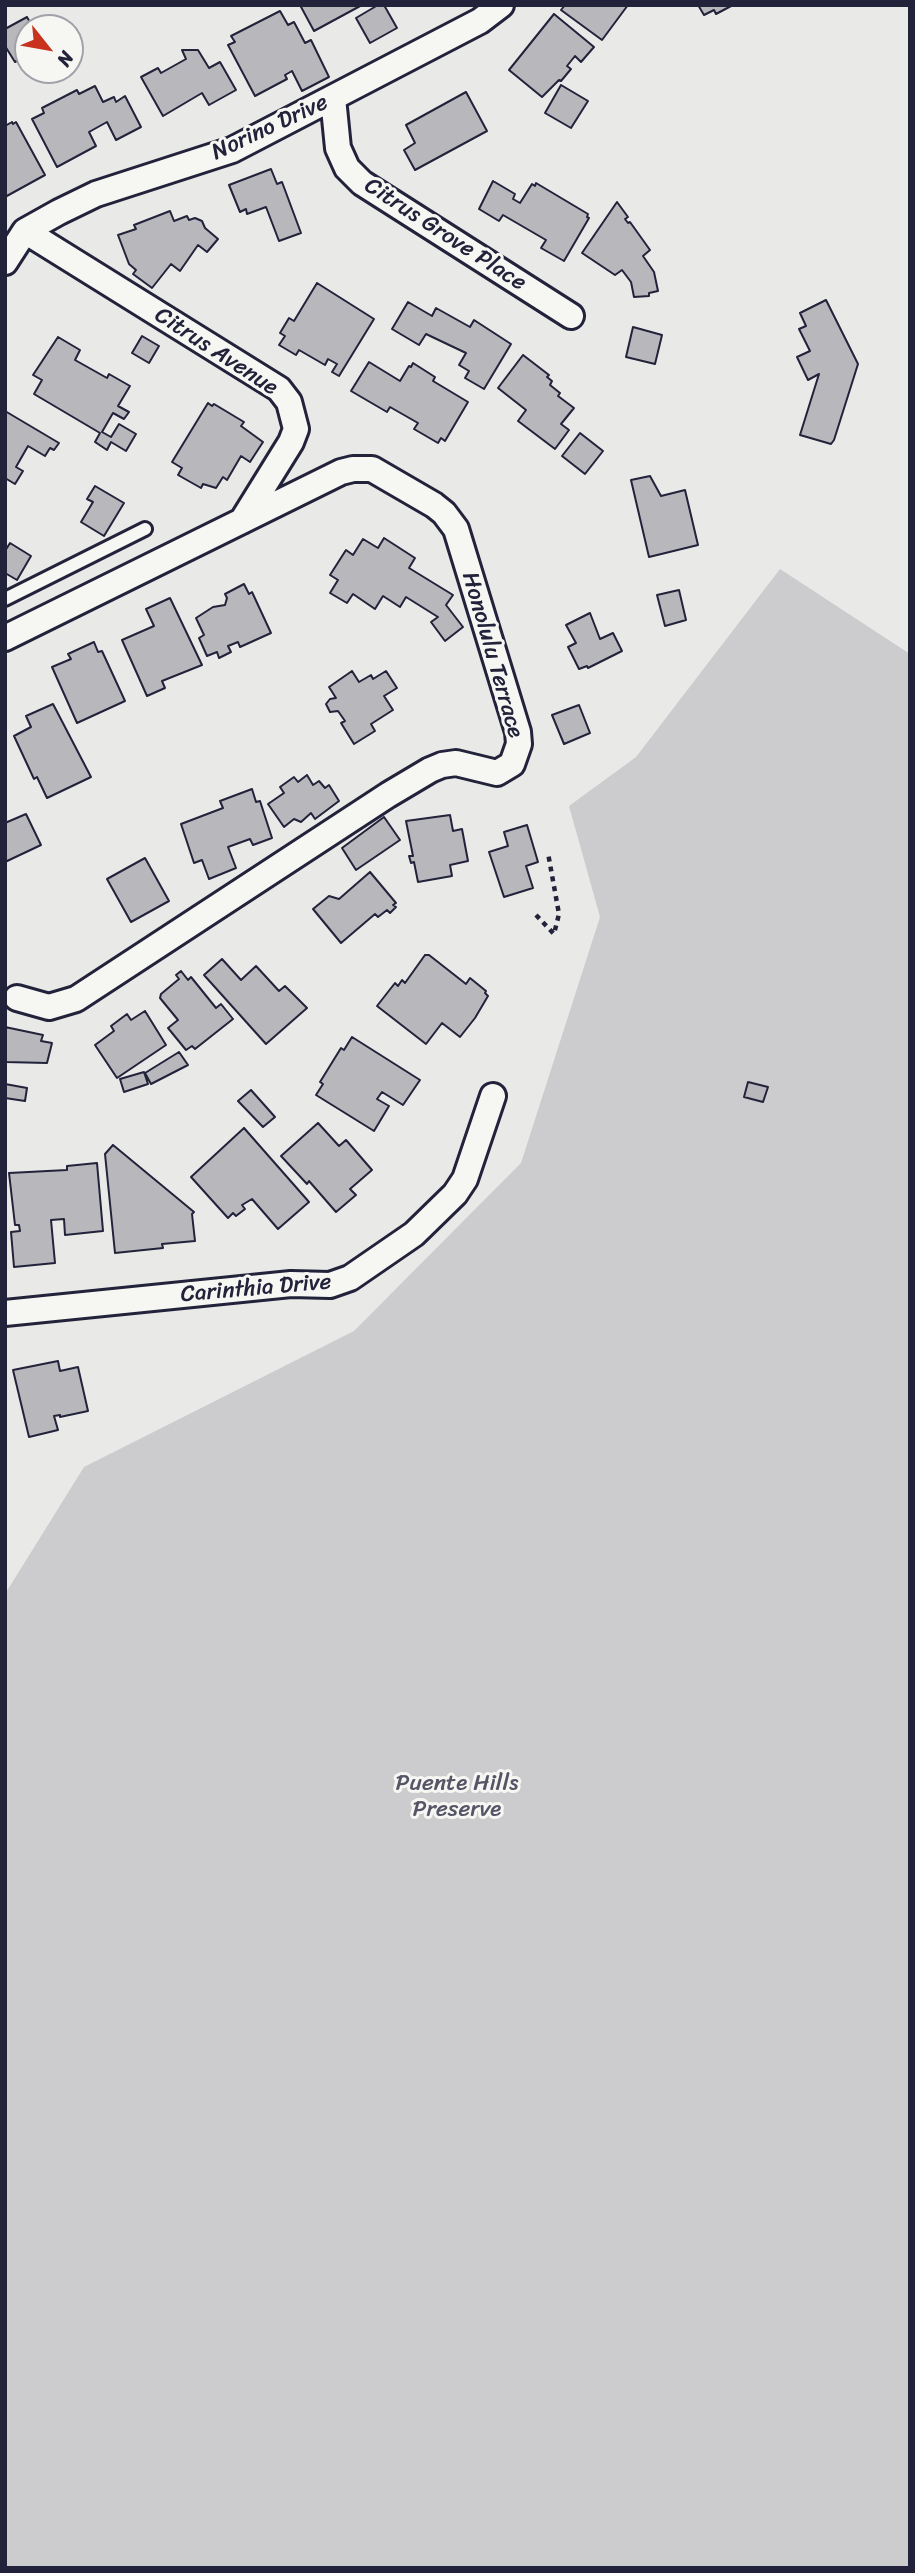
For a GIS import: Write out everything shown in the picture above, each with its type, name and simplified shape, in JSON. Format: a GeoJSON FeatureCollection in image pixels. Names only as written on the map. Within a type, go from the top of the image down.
{"type":"FeatureCollection","features":[{"type":"Feature","properties":{"kind":"street","name":"Norino Drive"},"geometry":{"type":"LineString","coordinates":[[5,262],[25,231],[96,194],[232,150],[480,21],[501,5]]}},
{"type":"Feature","properties":{"kind":"street","name":"Citrus Grove Place"},"geometry":{"type":"LineString","coordinates":[[333,99],[338,148],[347,168],[362,183],[570,316]]}},
{"type":"Feature","properties":{"kind":"street","name":"Citrus Avenue"},"geometry":{"type":"LineString","coordinates":[[25,231],[279,389],[289,402],[296,429],[291,442],[242,522]]}},
{"type":"Feature","properties":{"kind":"street","name":"Honolulu Terrace"},"geometry":{"type":"LineString","coordinates":[[5,638],[341,472],[365,468],[380,472],[444,513],[456,529],[518,732],[517,756],[512,764],[497,773],[456,763],[430,770],[76,999],[49,1007],[17,998]]}},
{"type":"Feature","properties":{"kind":"street","name":"Carinthia Drive"},"geometry":{"type":"LineString","coordinates":[[5,1313],[291,1284],[330,1285],[350,1278],[414,1234],[455,1194],[465,1179],[493,1096]]}},
{"type":"Feature","properties":{"kind":"lane"},"geometry":{"type":"LineString","coordinates":[[5,598],[145,529]]}},
{"type":"Feature","properties":{"kind":"path"},"geometry":{"type":"LineString","coordinates":[[536,915],[554,934],[559,914],[548,853]]}},
{"type":"Feature","properties":{"kind":"green space","name":"Puente Hills Preserve"},"geometry":{"type":"Polygon","coordinates":[[[780,569],[910,654],[910,2568],[5,2568],[5,1594],[84,1467],[354,1331],[521,1163],[600,917],[569,806],[636,757],[780,569]]]}},
{"type":"Feature","properties":{"kind":"building"},"geometry":{"type":"Polygon","coordinates":[[[300,5],[362,5],[314,31],[300,5]]]}},
{"type":"Feature","properties":{"kind":"building"},"geometry":{"type":"Polygon","coordinates":[[[378,5],[384,5],[397,28],[370,43],[356,18],[378,5]]]}},
{"type":"Feature","properties":{"kind":"building"},"geometry":{"type":"Polygon","coordinates":[[[565,5],[628,5],[602,40],[561,10],[565,5]]]}},
{"type":"Feature","properties":{"kind":"building"},"geometry":{"type":"Polygon","coordinates":[[[698,5],[733,5],[716,14],[714,10],[704,15],[698,5]]]}},
{"type":"Feature","properties":{"kind":"building"},"geometry":{"type":"Polygon","coordinates":[[[280,11],[288,25],[294,22],[305,43],[311,40],[329,77],[302,91],[292,71],[285,75],[287,79],[255,96],[228,45],[235,42],[231,36],[280,11]]]}},
{"type":"Feature","properties":{"kind":"building"},"geometry":{"type":"Polygon","coordinates":[[[554,14],[594,47],[581,62],[575,56],[567,66],[571,69],[542,97],[509,70],[554,14]]]}},
{"type":"Feature","properties":{"kind":"building"},"geometry":{"type":"Polygon","coordinates":[[[14,24],[14,60],[5,46],[5,29],[14,24]]]}},
{"type":"Feature","properties":{"kind":"building"},"geometry":{"type":"Polygon","coordinates":[[[182,50],[198,50],[209,68],[220,62],[236,90],[209,105],[202,93],[163,116],[141,77],[158,68],[161,73],[186,59],[182,50]]]}},
{"type":"Feature","properties":{"kind":"building"},"geometry":{"type":"Polygon","coordinates":[[[561,85],[588,101],[571,128],[545,113],[561,85]]]}},
{"type":"Feature","properties":{"kind":"building"},"geometry":{"type":"Polygon","coordinates":[[[95,86],[103,102],[114,97],[116,102],[125,96],[141,127],[116,140],[107,122],[89,132],[96,146],[57,167],[32,119],[44,113],[42,108],[77,90],[79,94],[95,86]]]}},
{"type":"Feature","properties":{"kind":"building"},"geometry":{"type":"Polygon","coordinates":[[[466,92],[487,131],[415,170],[404,150],[415,143],[406,125],[466,92]]]}},
{"type":"Feature","properties":{"kind":"building"},"geometry":{"type":"Polygon","coordinates":[[[16,122],[45,175],[5,197],[5,126],[16,122]]]}},
{"type":"Feature","properties":{"kind":"building"},"geometry":{"type":"Polygon","coordinates":[[[271,169],[277,184],[282,182],[301,233],[279,241],[266,207],[247,214],[246,209],[240,212],[229,185],[271,169]]]}},
{"type":"Feature","properties":{"kind":"building"},"geometry":{"type":"Polygon","coordinates":[[[493,181],[515,194],[513,199],[520,203],[532,184],[535,186],[536,183],[588,214],[589,218],[564,261],[541,248],[546,240],[503,215],[499,221],[479,209],[493,181]]]}},
{"type":"Feature","properties":{"kind":"building"},"geometry":{"type":"Polygon","coordinates":[[[617,202],[628,217],[625,219],[650,250],[643,256],[654,272],[658,291],[649,293],[649,296],[634,297],[631,282],[622,270],[615,275],[582,253],[617,202]]]}},
{"type":"Feature","properties":{"kind":"building"},"geometry":{"type":"Polygon","coordinates":[[[170,211],[174,221],[187,216],[189,220],[195,218],[202,221],[205,228],[218,239],[207,252],[198,245],[180,271],[171,264],[152,288],[133,274],[136,270],[129,264],[118,235],[136,229],[134,225],[170,211]]]}},
{"type":"Feature","properties":{"kind":"building"},"geometry":{"type":"Polygon","coordinates":[[[317,283],[374,319],[339,376],[332,372],[337,364],[328,359],[325,365],[299,350],[296,355],[279,345],[285,336],[280,333],[289,318],[294,321],[317,283]]]}},
{"type":"Feature","properties":{"kind":"building"},"geometry":{"type":"Polygon","coordinates":[[[826,300],[858,364],[831,444],[800,435],[819,374],[808,380],[797,357],[810,351],[799,329],[806,326],[800,313],[826,300]]]}},
{"type":"Feature","properties":{"kind":"building"},"geometry":{"type":"Polygon","coordinates":[[[408,302],[432,316],[436,308],[470,327],[474,320],[511,344],[484,389],[465,378],[469,371],[459,365],[466,353],[426,334],[419,345],[392,329],[408,302]]]}},
{"type":"Feature","properties":{"kind":"building"},"geometry":{"type":"Polygon","coordinates":[[[633,327],[662,335],[655,364],[626,357],[633,327]]]}},
{"type":"Feature","properties":{"kind":"building"},"geometry":{"type":"Polygon","coordinates":[[[142,336],[159,346],[149,363],[132,353],[142,336]]]}},
{"type":"Feature","properties":{"kind":"building"},"geometry":{"type":"Polygon","coordinates":[[[58,337],[80,350],[75,360],[107,378],[109,374],[130,386],[118,406],[129,412],[124,419],[113,413],[102,432],[111,437],[119,424],[136,434],[126,451],[111,442],[107,450],[95,442],[100,433],[34,394],[42,380],[33,375],[58,337]]]}},
{"type":"Feature","properties":{"kind":"building"},"geometry":{"type":"Polygon","coordinates":[[[523,355],[549,375],[547,377],[552,381],[550,385],[560,393],[558,396],[574,408],[561,424],[569,430],[555,449],[518,421],[526,410],[498,388],[523,355]]]}},
{"type":"Feature","properties":{"kind":"building"},"geometry":{"type":"Polygon","coordinates":[[[369,362],[400,381],[413,363],[435,377],[433,381],[468,402],[445,441],[441,438],[438,443],[414,429],[418,423],[390,407],[387,412],[351,391],[369,362]]]}},
{"type":"Feature","properties":{"kind":"building"},"geometry":{"type":"Polygon","coordinates":[[[208,403],[244,422],[241,426],[263,442],[250,462],[241,456],[227,480],[223,477],[216,488],[203,484],[201,488],[178,475],[182,468],[172,462],[208,403]]]}},
{"type":"Feature","properties":{"kind":"building"},"geometry":{"type":"Polygon","coordinates":[[[5,411],[59,443],[54,450],[50,448],[45,456],[28,446],[16,467],[23,471],[15,484],[5,478],[5,411]]]}},
{"type":"Feature","properties":{"kind":"building"},"geometry":{"type":"Polygon","coordinates":[[[580,433],[603,451],[585,474],[562,456],[580,433]]]}},
{"type":"Feature","properties":{"kind":"building"},"geometry":{"type":"Polygon","coordinates":[[[650,476],[661,496],[685,490],[698,545],[649,557],[631,480],[650,476]]]}},
{"type":"Feature","properties":{"kind":"building"},"geometry":{"type":"Polygon","coordinates":[[[95,486],[124,503],[104,536],[81,522],[93,502],[87,499],[95,486]]]}},
{"type":"Feature","properties":{"kind":"building"},"geometry":{"type":"Polygon","coordinates":[[[384,538],[415,558],[409,568],[453,595],[446,605],[463,627],[445,641],[431,622],[438,617],[406,597],[400,607],[383,596],[375,609],[353,594],[347,603],[330,593],[338,580],[330,575],[346,550],[353,555],[363,539],[378,548],[384,538]]]}},
{"type":"Feature","properties":{"kind":"building"},"geometry":{"type":"Polygon","coordinates":[[[10,543],[31,556],[17,580],[5,573],[5,551],[10,543]]]}},
{"type":"Feature","properties":{"kind":"building"},"geometry":{"type":"Polygon","coordinates":[[[244,584],[249,594],[252,592],[271,633],[240,647],[238,642],[228,646],[231,652],[219,658],[217,652],[207,656],[199,638],[204,635],[196,618],[213,607],[225,605],[225,594],[244,584]]]}},
{"type":"Feature","properties":{"kind":"building"},"geometry":{"type":"Polygon","coordinates":[[[679,590],[686,620],[665,626],[657,595],[679,590]]]}},
{"type":"Feature","properties":{"kind":"building"},"geometry":{"type":"Polygon","coordinates":[[[170,598],[202,665],[162,681],[165,688],[147,696],[122,640],[154,626],[146,609],[170,598]]]}},
{"type":"Feature","properties":{"kind":"building"},"geometry":{"type":"Polygon","coordinates":[[[590,613],[600,639],[613,633],[622,651],[588,668],[579,669],[568,647],[576,643],[566,625],[590,613]]]}},
{"type":"Feature","properties":{"kind":"building"},"geometry":{"type":"Polygon","coordinates":[[[94,642],[98,652],[102,651],[125,701],[77,723],[52,667],[71,659],[68,654],[94,642]]]}},
{"type":"Feature","properties":{"kind":"building"},"geometry":{"type":"Polygon","coordinates":[[[352,671],[359,682],[371,675],[373,679],[386,671],[397,688],[384,696],[393,710],[371,724],[375,731],[354,744],[341,723],[345,721],[338,711],[330,712],[326,704],[330,699],[336,698],[329,687],[352,671]]]}},
{"type":"Feature","properties":{"kind":"building"},"geometry":{"type":"Polygon","coordinates":[[[53,704],[91,777],[47,798],[37,777],[34,779],[14,736],[31,727],[26,716],[53,704]]]}},
{"type":"Feature","properties":{"kind":"building"},"geometry":{"type":"Polygon","coordinates":[[[579,705],[590,733],[564,744],[552,715],[579,705]]]}},
{"type":"Feature","properties":{"kind":"building"},"geometry":{"type":"Polygon","coordinates":[[[307,775],[313,785],[319,781],[325,788],[329,785],[339,801],[315,819],[311,813],[301,822],[294,819],[284,827],[268,804],[284,793],[280,787],[294,777],[298,782],[307,775]]]}},
{"type":"Feature","properties":{"kind":"building"},"geometry":{"type":"Polygon","coordinates":[[[252,789],[256,802],[260,801],[272,838],[253,845],[250,839],[228,847],[236,868],[209,879],[202,860],[194,863],[181,824],[223,808],[220,801],[252,789]]]}},
{"type":"Feature","properties":{"kind":"building"},"geometry":{"type":"Polygon","coordinates":[[[26,814],[41,845],[5,862],[5,823],[26,814]]]}},
{"type":"Feature","properties":{"kind":"building"},"geometry":{"type":"Polygon","coordinates":[[[450,815],[453,831],[462,829],[468,861],[450,865],[452,876],[418,882],[414,862],[411,863],[409,856],[413,856],[406,821],[450,815]]]}},
{"type":"Feature","properties":{"kind":"building"},"geometry":{"type":"Polygon","coordinates":[[[384,817],[400,840],[356,870],[342,848],[384,817]]]}},
{"type":"Feature","properties":{"kind":"building"},"geometry":{"type":"Polygon","coordinates":[[[527,825],[538,862],[526,866],[533,888],[504,897],[489,852],[508,846],[504,832],[527,825]]]}},
{"type":"Feature","properties":{"kind":"building"},"geometry":{"type":"Polygon","coordinates":[[[145,858],[169,901],[131,922],[107,879],[145,858]]]}},
{"type":"Feature","properties":{"kind":"building"},"geometry":{"type":"Polygon","coordinates":[[[370,872],[396,903],[393,905],[396,907],[390,913],[387,910],[378,917],[375,914],[341,943],[313,909],[329,896],[339,899],[370,872]]]}},
{"type":"Feature","properties":{"kind":"building"},"geometry":{"type":"Polygon","coordinates":[[[425,955],[429,955],[466,984],[470,978],[486,991],[488,996],[460,1037],[442,1023],[426,1044],[377,1006],[395,983],[398,986],[402,980],[405,983],[425,955]]]}},
{"type":"Feature","properties":{"kind":"building"},"geometry":{"type":"Polygon","coordinates":[[[222,959],[241,980],[256,966],[279,991],[285,986],[307,1008],[266,1044],[204,975],[222,959]]]}},
{"type":"Feature","properties":{"kind":"building"},"geometry":{"type":"Polygon","coordinates":[[[181,971],[188,980],[191,977],[216,1008],[221,1004],[233,1019],[195,1049],[192,1046],[186,1050],[168,1028],[178,1020],[160,998],[161,994],[179,979],[176,975],[181,971]]]}},
{"type":"Feature","properties":{"kind":"building"},"geometry":{"type":"Polygon","coordinates":[[[145,1011],[166,1045],[117,1078],[95,1045],[114,1031],[111,1026],[127,1014],[131,1020],[145,1011]]]}},
{"type":"Feature","properties":{"kind":"building"},"geometry":{"type":"Polygon","coordinates":[[[5,1027],[43,1035],[41,1041],[52,1043],[47,1063],[5,1062],[5,1027]]]}},
{"type":"Feature","properties":{"kind":"building"},"geometry":{"type":"Polygon","coordinates":[[[352,1037],[420,1080],[403,1105],[382,1092],[377,1099],[389,1106],[374,1131],[316,1095],[323,1084],[320,1082],[341,1048],[344,1050],[352,1037]]]}},
{"type":"Feature","properties":{"kind":"building"},"geometry":{"type":"Polygon","coordinates":[[[179,1052],[188,1065],[151,1084],[145,1073],[179,1052]]]}},
{"type":"Feature","properties":{"kind":"building"},"geometry":{"type":"Polygon","coordinates":[[[144,1072],[148,1084],[124,1092],[120,1079],[144,1072]]]}},
{"type":"Feature","properties":{"kind":"building"},"geometry":{"type":"Polygon","coordinates":[[[748,1082],[768,1087],[763,1102],[744,1097],[748,1082]]]}},
{"type":"Feature","properties":{"kind":"building"},"geometry":{"type":"Polygon","coordinates":[[[5,1084],[27,1088],[25,1101],[5,1098],[5,1084]]]}},
{"type":"Feature","properties":{"kind":"building"},"geometry":{"type":"Polygon","coordinates":[[[251,1090],[275,1117],[263,1127],[238,1101],[251,1090]]]}},
{"type":"Feature","properties":{"kind":"building"},"geometry":{"type":"Polygon","coordinates":[[[318,1123],[339,1146],[346,1140],[372,1170],[350,1189],[356,1195],[336,1212],[309,1181],[307,1184],[281,1156],[318,1123]]]}},
{"type":"Feature","properties":{"kind":"building"},"geometry":{"type":"Polygon","coordinates":[[[244,1128],[309,1202],[278,1229],[252,1199],[242,1205],[245,1209],[228,1218],[191,1177],[244,1128]]]}},
{"type":"Feature","properties":{"kind":"building"},"geometry":{"type":"Polygon","coordinates":[[[113,1145],[194,1212],[195,1241],[162,1244],[163,1248],[115,1253],[105,1154],[113,1145]]]}},
{"type":"Feature","properties":{"kind":"building"},"geometry":{"type":"Polygon","coordinates":[[[97,1163],[103,1231],[65,1235],[64,1219],[51,1220],[55,1263],[14,1267],[11,1232],[20,1231],[19,1225],[15,1225],[9,1173],[67,1170],[67,1166],[97,1163]]]}},
{"type":"Feature","properties":{"kind":"building"},"geometry":{"type":"Polygon","coordinates":[[[58,1361],[60,1371],[78,1367],[88,1411],[54,1416],[58,1430],[29,1437],[13,1370],[58,1361]]]}}]}
